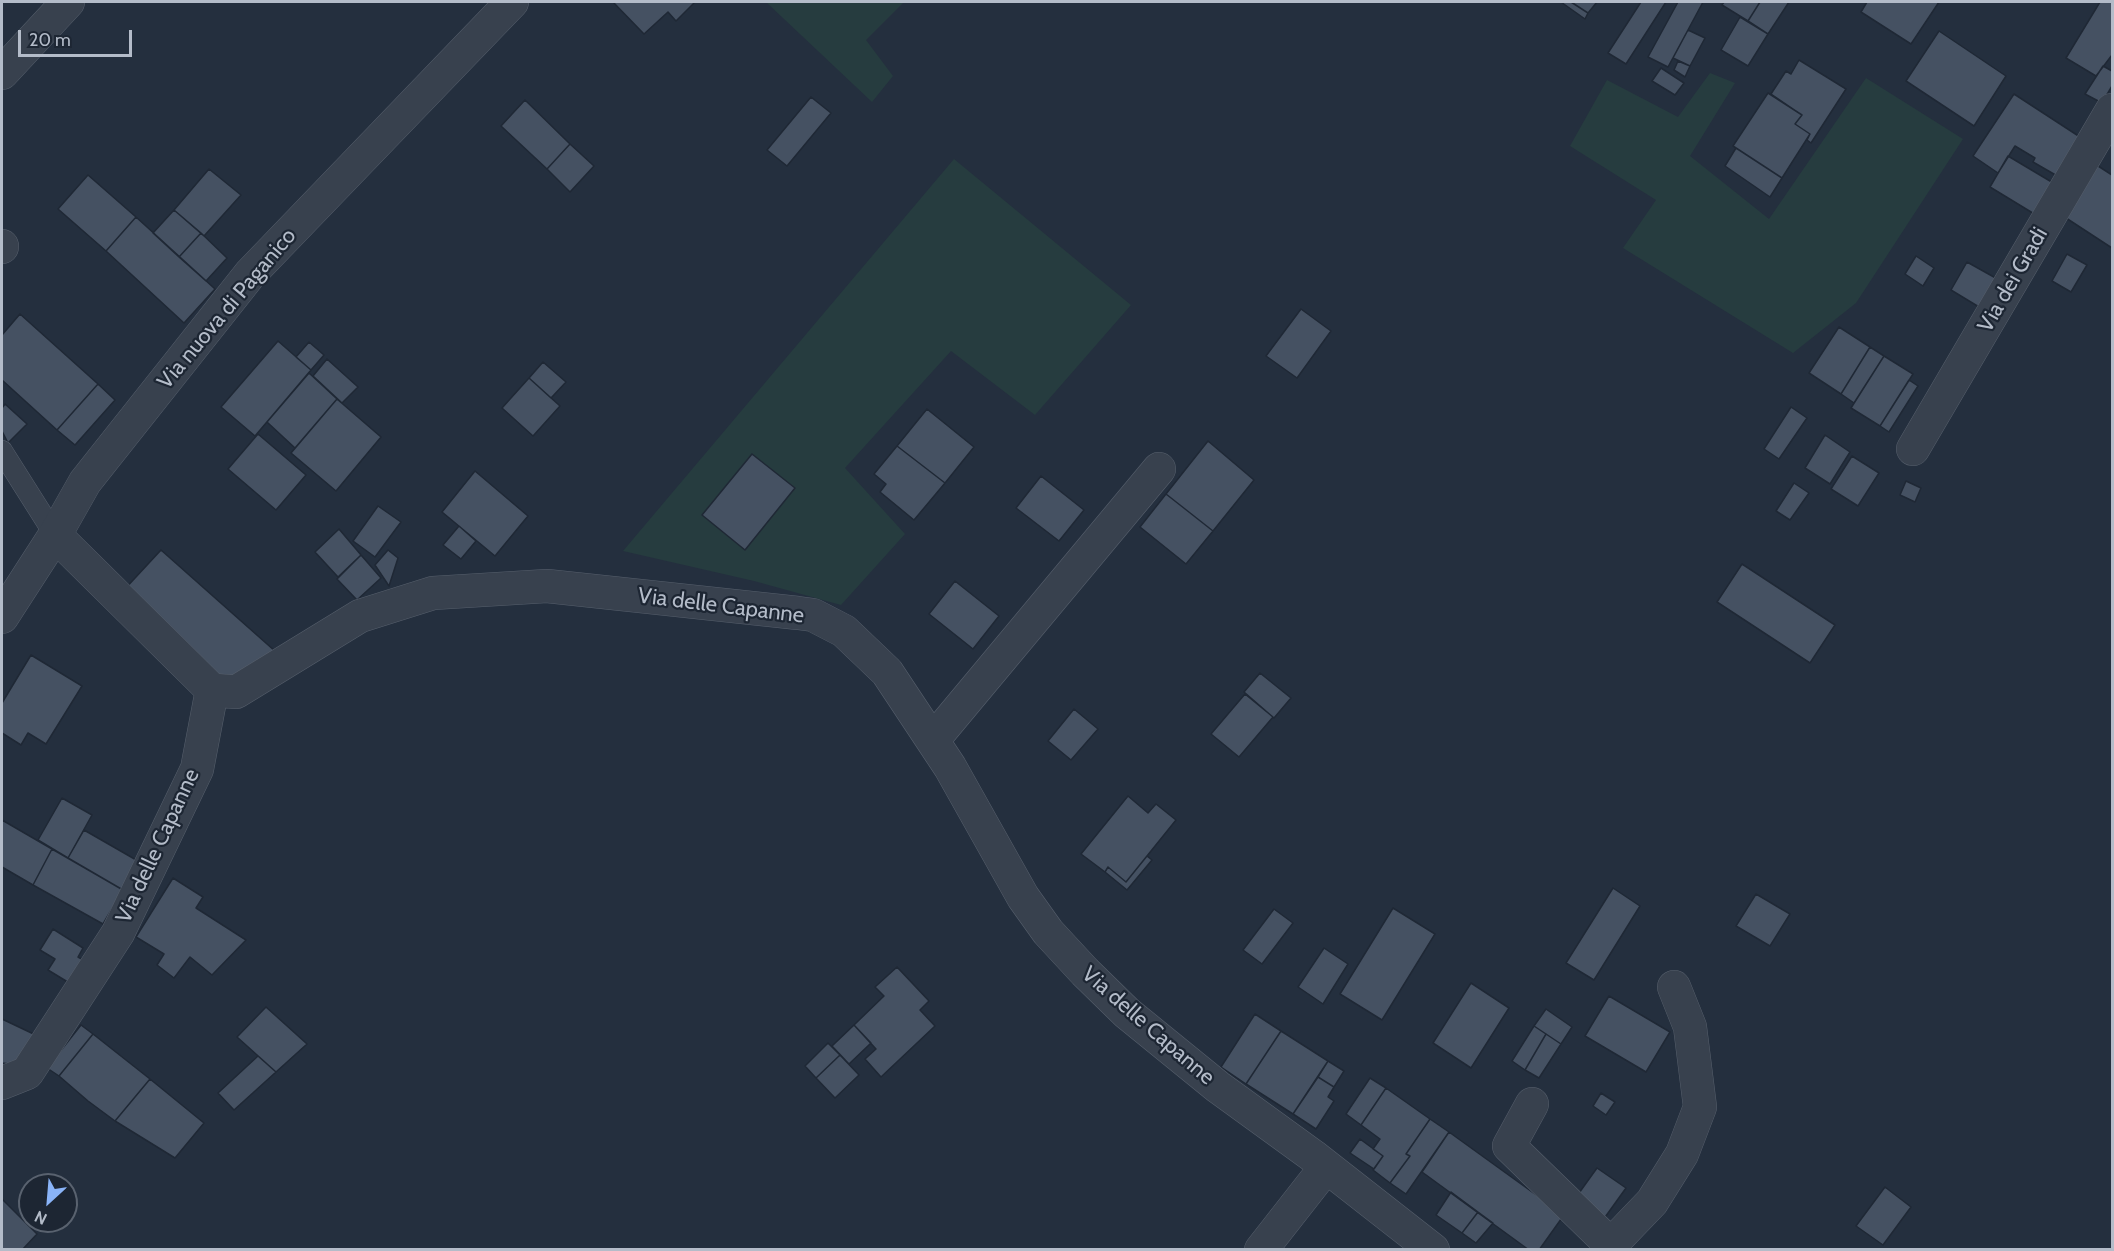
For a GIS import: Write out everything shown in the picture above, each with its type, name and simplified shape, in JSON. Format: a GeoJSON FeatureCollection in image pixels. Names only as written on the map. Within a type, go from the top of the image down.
{"type":"FeatureCollection","features":[{"type":"Feature","properties":{"kind":"street"},"geometry":{"type":"LineString","coordinates":[[2,73],[68,2]]}},
{"type":"Feature","properties":{"kind":"street","name":"Via nuova di Paganico"},"geometry":{"type":"LineString","coordinates":[[2,617],[86,482],[250,274],[512,2]]}},
{"type":"Feature","properties":{"kind":"street","name":"Via dei Gradi"},"geometry":{"type":"LineString","coordinates":[[1913,449],[2112,110]]}},
{"type":"Feature","properties":{"kind":"street"},"geometry":{"type":"LineString","coordinates":[[933,740],[1160,469]]}},
{"type":"Feature","properties":{"kind":"street"},"geometry":{"type":"LineString","coordinates":[[55,535],[212,690]]}},
{"type":"Feature","properties":{"kind":"street","name":"Via delle Capanne"},"geometry":{"type":"LineString","coordinates":[[2,1083],[27,1073],[118,933],[196,769],[212,690],[236,692],[360,616],[433,593],[547,586],[813,615],[853,638],[886,672],[933,740],[1023,897],[1048,932],[1085,972],[1126,1013],[1433,1250]]}},
{"type":"Feature","properties":{"kind":"street"},"geometry":{"type":"LineString","coordinates":[[1532,1104],[1509,1146],[1608,1247],[1652,1202],[1682,1154],[1700,1107],[1690,1027],[1674,987]]}},
{"type":"Feature","properties":{"kind":"street"},"geometry":{"type":"LineString","coordinates":[[1261,1250],[1326,1167]]}},
{"type":"Feature","properties":{"kind":"lane"},"geometry":{"type":"LineString","coordinates":[[2,451],[55,535]]}},
{"type":"Feature","properties":{"kind":"green space"},"geometry":{"type":"Polygon","coordinates":[[[766,2],[904,2],[866,40],[893,76],[872,102],[766,2]]]}},
{"type":"Feature","properties":{"kind":"green space"},"geometry":{"type":"Polygon","coordinates":[[[1710,73],[1735,83],[1690,156],[1769,219],[1866,78],[1963,139],[1856,303],[1793,353],[1623,248],[1656,200],[1570,146],[1607,80],[1678,117],[1710,73]]]}},
{"type":"Feature","properties":{"kind":"green space"},"geometry":{"type":"Polygon","coordinates":[[[954,159],[1131,305],[1035,415],[951,351],[845,468],[905,534],[841,605],[754,581],[623,551],[954,159]]]}},
{"type":"Feature","properties":{"kind":"building"},"geometry":{"type":"Polygon","coordinates":[[[613,2],[695,2],[676,21],[668,12],[644,34],[613,2]]]}},
{"type":"Feature","properties":{"kind":"building"},"geometry":{"type":"Polygon","coordinates":[[[1561,2],[1571,2],[1588,13],[1585,19],[1561,2]]]}},
{"type":"Feature","properties":{"kind":"building"},"geometry":{"type":"Polygon","coordinates":[[[1571,2],[1597,2],[1588,13],[1571,2]]]}},
{"type":"Feature","properties":{"kind":"building"},"geometry":{"type":"Polygon","coordinates":[[[1641,2],[1666,2],[1626,64],[1608,53],[1641,2]]]}},
{"type":"Feature","properties":{"kind":"building"},"geometry":{"type":"Polygon","coordinates":[[[1678,2],[1703,2],[1668,67],[1648,57],[1678,2]]]}},
{"type":"Feature","properties":{"kind":"building"},"geometry":{"type":"Polygon","coordinates":[[[1724,2],[1760,2],[1748,21],[1722,5],[1724,2]]]}},
{"type":"Feature","properties":{"kind":"building"},"geometry":{"type":"Polygon","coordinates":[[[1760,2],[1789,2],[1768,34],[1748,21],[1760,2]]]}},
{"type":"Feature","properties":{"kind":"building"},"geometry":{"type":"Polygon","coordinates":[[[1867,2],[1939,2],[1911,44],[1861,12],[1867,2]]]}},
{"type":"Feature","properties":{"kind":"building"},"geometry":{"type":"Polygon","coordinates":[[[2100,2],[2112,2],[2112,55],[2096,76],[2066,58],[2100,2]]]}},
{"type":"Feature","properties":{"kind":"building"},"geometry":{"type":"Polygon","coordinates":[[[1740,17],[1768,34],[1748,66],[1721,50],[1740,17]]]}},
{"type":"Feature","properties":{"kind":"building"},"geometry":{"type":"Polygon","coordinates":[[[1688,30],[1705,38],[1690,66],[1673,58],[1688,30]]]}},
{"type":"Feature","properties":{"kind":"building"},"geometry":{"type":"Polygon","coordinates":[[[1939,31],[2006,76],[1974,126],[1906,81],[1939,31]]]}},
{"type":"Feature","properties":{"kind":"building"},"geometry":{"type":"Polygon","coordinates":[[[1799,60],[1846,89],[1811,143],[1807,140],[1810,134],[1795,124],[1802,115],[1771,94],[1786,71],[1791,74],[1799,60]]]}},
{"type":"Feature","properties":{"kind":"building"},"geometry":{"type":"Polygon","coordinates":[[[1678,61],[1690,66],[1685,77],[1674,70],[1678,61]]]}},
{"type":"Feature","properties":{"kind":"building"},"geometry":{"type":"Polygon","coordinates":[[[2103,66],[2112,71],[2112,86],[2102,103],[2085,94],[2103,66]]]}},
{"type":"Feature","properties":{"kind":"building"},"geometry":{"type":"Polygon","coordinates":[[[1661,68],[1684,83],[1675,95],[1652,81],[1661,68]]]}},
{"type":"Feature","properties":{"kind":"building"},"geometry":{"type":"Polygon","coordinates":[[[1768,93],[1802,115],[1795,124],[1810,134],[1782,178],[1733,146],[1768,93]]]}},
{"type":"Feature","properties":{"kind":"building"},"geometry":{"type":"Polygon","coordinates":[[[2014,94],[2080,137],[2059,177],[2033,162],[2035,158],[2015,146],[1998,173],[1973,156],[2014,94]]]}},
{"type":"Feature","properties":{"kind":"building"},"geometry":{"type":"Polygon","coordinates":[[[811,97],[831,113],[787,166],[767,150],[811,97]]]}},
{"type":"Feature","properties":{"kind":"building"},"geometry":{"type":"Polygon","coordinates":[[[525,100],[570,144],[547,169],[501,126],[525,100]]]}},
{"type":"Feature","properties":{"kind":"building"},"geometry":{"type":"Polygon","coordinates":[[[570,144],[594,166],[570,192],[547,169],[570,144]]]}},
{"type":"Feature","properties":{"kind":"building"},"geometry":{"type":"Polygon","coordinates":[[[1736,148],[1782,178],[1770,197],[1725,166],[1736,148]]]}},
{"type":"Feature","properties":{"kind":"building"},"geometry":{"type":"Polygon","coordinates":[[[2008,156],[2055,184],[2036,215],[1990,187],[2008,156]]]}},
{"type":"Feature","properties":{"kind":"building"},"geometry":{"type":"Polygon","coordinates":[[[2095,164],[2112,175],[2112,248],[2063,216],[2095,164]]]}},
{"type":"Feature","properties":{"kind":"building"},"geometry":{"type":"Polygon","coordinates":[[[209,169],[241,195],[204,236],[174,210],[209,169]]]}},
{"type":"Feature","properties":{"kind":"building"},"geometry":{"type":"Polygon","coordinates":[[[88,175],[136,217],[106,251],[58,209],[88,175]]]}},
{"type":"Feature","properties":{"kind":"building"},"geometry":{"type":"Polygon","coordinates":[[[174,210],[201,233],[179,257],[153,233],[174,210]]]}},
{"type":"Feature","properties":{"kind":"building"},"geometry":{"type":"Polygon","coordinates":[[[136,217],[215,289],[184,323],[106,251],[136,217]]]}},
{"type":"Feature","properties":{"kind":"building"},"geometry":{"type":"Polygon","coordinates":[[[201,233],[227,258],[206,281],[179,257],[201,233]]]}},
{"type":"Feature","properties":{"kind":"building"},"geometry":{"type":"Polygon","coordinates":[[[2067,254],[2087,265],[2071,292],[2052,281],[2067,254]]]}},
{"type":"Feature","properties":{"kind":"building"},"geometry":{"type":"Polygon","coordinates":[[[1916,256],[1934,268],[1923,286],[1905,274],[1916,256]]]}},
{"type":"Feature","properties":{"kind":"building"},"geometry":{"type":"Polygon","coordinates":[[[1967,262],[2001,281],[1984,310],[1951,290],[1967,262]]]}},
{"type":"Feature","properties":{"kind":"building"},"geometry":{"type":"Polygon","coordinates":[[[1301,309],[1331,331],[1297,378],[1266,356],[1301,309]]]}},
{"type":"Feature","properties":{"kind":"building"},"geometry":{"type":"Polygon","coordinates":[[[20,314],[98,384],[57,430],[2,380],[2,335],[20,314]]]}},
{"type":"Feature","properties":{"kind":"building"},"geometry":{"type":"Polygon","coordinates":[[[1839,327],[1870,347],[1841,394],[1809,373],[1839,327]]]}},
{"type":"Feature","properties":{"kind":"building"},"geometry":{"type":"Polygon","coordinates":[[[278,341],[311,370],[255,436],[221,407],[278,341]]]}},
{"type":"Feature","properties":{"kind":"building"},"geometry":{"type":"Polygon","coordinates":[[[309,342],[324,355],[311,370],[296,357],[309,342]]]}},
{"type":"Feature","properties":{"kind":"building"},"geometry":{"type":"Polygon","coordinates":[[[1870,347],[1884,356],[1854,403],[1841,394],[1870,347]]]}},
{"type":"Feature","properties":{"kind":"building"},"geometry":{"type":"Polygon","coordinates":[[[1884,356],[1913,374],[1880,426],[1851,408],[1884,356]]]}},
{"type":"Feature","properties":{"kind":"building"},"geometry":{"type":"Polygon","coordinates":[[[327,359],[358,387],[342,403],[313,376],[327,359]]]}},
{"type":"Feature","properties":{"kind":"building"},"geometry":{"type":"Polygon","coordinates":[[[543,362],[566,382],[551,398],[529,378],[543,362]]]}},
{"type":"Feature","properties":{"kind":"building"},"geometry":{"type":"Polygon","coordinates":[[[309,373],[337,399],[295,448],[267,422],[309,373]]]}},
{"type":"Feature","properties":{"kind":"building"},"geometry":{"type":"Polygon","coordinates":[[[529,378],[560,406],[533,436],[502,408],[529,378]]]}},
{"type":"Feature","properties":{"kind":"building"},"geometry":{"type":"Polygon","coordinates":[[[1909,380],[1918,386],[1889,432],[1880,426],[1909,380]]]}},
{"type":"Feature","properties":{"kind":"building"},"geometry":{"type":"Polygon","coordinates":[[[98,384],[115,400],[75,445],[57,430],[98,384]]]}},
{"type":"Feature","properties":{"kind":"building"},"geometry":{"type":"Polygon","coordinates":[[[337,399],[381,437],[336,491],[291,453],[337,399]]]}},
{"type":"Feature","properties":{"kind":"building"},"geometry":{"type":"Polygon","coordinates":[[[5,404],[27,424],[8,443],[2,431],[2,408],[5,404]]]}},
{"type":"Feature","properties":{"kind":"building"},"geometry":{"type":"Polygon","coordinates":[[[1791,407],[1807,418],[1779,459],[1764,449],[1791,407]]]}},
{"type":"Feature","properties":{"kind":"building"},"geometry":{"type":"Polygon","coordinates":[[[927,409],[974,447],[945,483],[897,446],[927,409]]]}},
{"type":"Feature","properties":{"kind":"building"},"geometry":{"type":"Polygon","coordinates":[[[258,434],[306,475],[276,510],[228,469],[258,434]]]}},
{"type":"Feature","properties":{"kind":"building"},"geometry":{"type":"Polygon","coordinates":[[[1825,435],[1850,452],[1830,484],[1805,468],[1825,435]]]}},
{"type":"Feature","properties":{"kind":"building"},"geometry":{"type":"Polygon","coordinates":[[[1208,441],[1254,480],[1213,531],[1166,494],[1208,441]]]}},
{"type":"Feature","properties":{"kind":"building"},"geometry":{"type":"Polygon","coordinates":[[[897,446],[945,483],[914,520],[880,492],[886,484],[874,474],[897,446]]]}},
{"type":"Feature","properties":{"kind":"building"},"geometry":{"type":"Polygon","coordinates":[[[752,454],[795,488],[745,550],[702,515],[752,454]]]}},
{"type":"Feature","properties":{"kind":"building"},"geometry":{"type":"Polygon","coordinates":[[[1852,456],[1879,473],[1858,506],[1831,489],[1852,456]]]}},
{"type":"Feature","properties":{"kind":"building"},"geometry":{"type":"Polygon","coordinates":[[[475,471],[528,516],[495,556],[442,512],[475,471]]]}},
{"type":"Feature","properties":{"kind":"building"},"geometry":{"type":"Polygon","coordinates":[[[1041,476],[1084,510],[1059,541],[1016,508],[1041,476]]]}},
{"type":"Feature","properties":{"kind":"building"},"geometry":{"type":"Polygon","coordinates":[[[1906,481],[1921,488],[1915,502],[1900,495],[1906,481]]]}},
{"type":"Feature","properties":{"kind":"building"},"geometry":{"type":"Polygon","coordinates":[[[1794,483],[1809,493],[1790,520],[1776,511],[1794,483]]]}},
{"type":"Feature","properties":{"kind":"building"},"geometry":{"type":"Polygon","coordinates":[[[1166,494],[1213,531],[1186,564],[1140,527],[1166,494]]]}},
{"type":"Feature","properties":{"kind":"building"},"geometry":{"type":"Polygon","coordinates":[[[378,506],[401,522],[375,557],[353,541],[378,506]]]}},
{"type":"Feature","properties":{"kind":"building"},"geometry":{"type":"Polygon","coordinates":[[[459,526],[476,541],[461,559],[443,545],[459,526]]]}},
{"type":"Feature","properties":{"kind":"building"},"geometry":{"type":"Polygon","coordinates":[[[339,529],[361,555],[338,577],[315,552],[339,529]]]}},
{"type":"Feature","properties":{"kind":"building"},"geometry":{"type":"Polygon","coordinates":[[[161,550],[276,652],[234,676],[217,677],[123,591],[161,550]]]}},
{"type":"Feature","properties":{"kind":"building"},"geometry":{"type":"Polygon","coordinates":[[[388,550],[398,558],[389,586],[375,565],[388,550]]]}},
{"type":"Feature","properties":{"kind":"building"},"geometry":{"type":"Polygon","coordinates":[[[361,555],[381,578],[357,600],[337,579],[361,555]]]}},
{"type":"Feature","properties":{"kind":"building"},"geometry":{"type":"Polygon","coordinates":[[[1742,564],[1835,625],[1810,663],[1717,602],[1742,564]]]}},
{"type":"Feature","properties":{"kind":"building"},"geometry":{"type":"Polygon","coordinates":[[[955,581],[999,616],[973,649],[929,614],[955,581]]]}},
{"type":"Feature","properties":{"kind":"building"},"geometry":{"type":"Polygon","coordinates":[[[31,655],[82,686],[46,744],[28,733],[21,745],[2,733],[2,703],[31,655]]]}},
{"type":"Feature","properties":{"kind":"building"},"geometry":{"type":"Polygon","coordinates":[[[1260,673],[1291,698],[1274,718],[1244,692],[1260,673]]]}},
{"type":"Feature","properties":{"kind":"building"},"geometry":{"type":"Polygon","coordinates":[[[1245,694],[1273,717],[1239,757],[1211,734],[1245,694]]]}},
{"type":"Feature","properties":{"kind":"building"},"geometry":{"type":"Polygon","coordinates":[[[1074,709],[1098,729],[1071,760],[1048,741],[1074,709]]]}},
{"type":"Feature","properties":{"kind":"building"},"geometry":{"type":"Polygon","coordinates":[[[1128,796],[1148,813],[1156,804],[1176,820],[1126,882],[1108,867],[1105,872],[1081,854],[1128,796]]]}},
{"type":"Feature","properties":{"kind":"building"},"geometry":{"type":"Polygon","coordinates":[[[62,798],[92,815],[68,858],[38,840],[62,798]]]}},
{"type":"Feature","properties":{"kind":"building"},"geometry":{"type":"Polygon","coordinates":[[[2,820],[52,849],[33,885],[2,867],[2,820]]]}},
{"type":"Feature","properties":{"kind":"building"},"geometry":{"type":"Polygon","coordinates":[[[84,830],[138,861],[123,890],[68,858],[84,830]]]}},
{"type":"Feature","properties":{"kind":"building"},"geometry":{"type":"Polygon","coordinates":[[[52,849],[123,890],[103,924],[33,885],[52,849]]]}},
{"type":"Feature","properties":{"kind":"building"},"geometry":{"type":"Polygon","coordinates":[[[1147,856],[1152,860],[1127,890],[1105,872],[1108,867],[1126,882],[1147,856]]]}},
{"type":"Feature","properties":{"kind":"building"},"geometry":{"type":"Polygon","coordinates":[[[173,878],[203,897],[196,908],[246,940],[212,975],[190,957],[174,978],[157,965],[164,954],[136,937],[173,878]]]}},
{"type":"Feature","properties":{"kind":"building"},"geometry":{"type":"Polygon","coordinates":[[[1613,888],[1640,906],[1594,980],[1566,963],[1613,888]]]}},
{"type":"Feature","properties":{"kind":"building"},"geometry":{"type":"Polygon","coordinates":[[[1756,894],[1790,914],[1770,946],[1736,926],[1756,894]]]}},
{"type":"Feature","properties":{"kind":"building"},"geometry":{"type":"Polygon","coordinates":[[[1393,908],[1435,934],[1382,1020],[1340,994],[1393,908]]]}},
{"type":"Feature","properties":{"kind":"building"},"geometry":{"type":"Polygon","coordinates":[[[1274,909],[1293,923],[1262,964],[1243,950],[1274,909]]]}},
{"type":"Feature","properties":{"kind":"building"},"geometry":{"type":"Polygon","coordinates":[[[53,929],[83,948],[78,957],[85,961],[71,984],[48,970],[55,959],[40,950],[53,929]]]}},
{"type":"Feature","properties":{"kind":"building"},"geometry":{"type":"Polygon","coordinates":[[[1324,948],[1348,964],[1323,1004],[1298,987],[1324,948]]]}},
{"type":"Feature","properties":{"kind":"building"},"geometry":{"type":"Polygon","coordinates":[[[897,967],[929,1001],[920,1010],[935,1026],[881,1077],[865,1059],[876,1049],[854,1025],[884,996],[875,987],[897,967]]]}},
{"type":"Feature","properties":{"kind":"building"},"geometry":{"type":"Polygon","coordinates":[[[1471,983],[1509,1008],[1471,1068],[1433,1043],[1471,983]]]}},
{"type":"Feature","properties":{"kind":"building"},"geometry":{"type":"Polygon","coordinates":[[[1609,996],[1670,1032],[1646,1072],[1585,1036],[1609,996]]]}},
{"type":"Feature","properties":{"kind":"building"},"geometry":{"type":"Polygon","coordinates":[[[266,1007],[307,1044],[276,1072],[237,1037],[266,1007]]]}},
{"type":"Feature","properties":{"kind":"building"},"geometry":{"type":"Polygon","coordinates":[[[1546,1009],[1572,1027],[1561,1044],[1534,1026],[1546,1009]]]}},
{"type":"Feature","properties":{"kind":"building"},"geometry":{"type":"Polygon","coordinates":[[[1255,1014],[1281,1031],[1246,1084],[1221,1067],[1255,1014]]]}},
{"type":"Feature","properties":{"kind":"building"},"geometry":{"type":"Polygon","coordinates":[[[2,1019],[42,1038],[17,1065],[2,1063],[2,1019]]]}},
{"type":"Feature","properties":{"kind":"building"},"geometry":{"type":"Polygon","coordinates":[[[81,1025],[93,1034],[59,1076],[47,1068],[81,1025]]]}},
{"type":"Feature","properties":{"kind":"building"},"geometry":{"type":"Polygon","coordinates":[[[854,1025],[871,1043],[849,1064],[832,1046],[854,1025]]]}},
{"type":"Feature","properties":{"kind":"building"},"geometry":{"type":"Polygon","coordinates":[[[1534,1026],[1546,1034],[1525,1070],[1512,1061],[1534,1026]]]}},
{"type":"Feature","properties":{"kind":"building"},"geometry":{"type":"Polygon","coordinates":[[[1281,1031],[1328,1061],[1293,1114],[1246,1084],[1281,1031]]]}},
{"type":"Feature","properties":{"kind":"building"},"geometry":{"type":"Polygon","coordinates":[[[93,1034],[150,1079],[115,1121],[59,1076],[93,1034]]]}},
{"type":"Feature","properties":{"kind":"building"},"geometry":{"type":"Polygon","coordinates":[[[1546,1034],[1561,1044],[1539,1078],[1525,1070],[1546,1034]]]}},
{"type":"Feature","properties":{"kind":"building"},"geometry":{"type":"Polygon","coordinates":[[[828,1043],[840,1055],[816,1078],[805,1066],[828,1043]]]}},
{"type":"Feature","properties":{"kind":"building"},"geometry":{"type":"Polygon","coordinates":[[[840,1055],[859,1075],[835,1098],[816,1078],[840,1055]]]}},
{"type":"Feature","properties":{"kind":"building"},"geometry":{"type":"Polygon","coordinates":[[[258,1056],[276,1072],[234,1110],[218,1093],[258,1056]]]}},
{"type":"Feature","properties":{"kind":"building"},"geometry":{"type":"Polygon","coordinates":[[[1328,1061],[1344,1071],[1334,1087],[1318,1077],[1328,1061]]]}},
{"type":"Feature","properties":{"kind":"building"},"geometry":{"type":"Polygon","coordinates":[[[1318,1077],[1334,1087],[1328,1097],[1334,1101],[1316,1129],[1293,1114],[1318,1077]]]}},
{"type":"Feature","properties":{"kind":"building"},"geometry":{"type":"Polygon","coordinates":[[[1370,1078],[1386,1088],[1361,1125],[1346,1114],[1370,1078]]]}},
{"type":"Feature","properties":{"kind":"building"},"geometry":{"type":"Polygon","coordinates":[[[150,1079],[204,1123],[175,1158],[115,1121],[150,1079]]]}},
{"type":"Feature","properties":{"kind":"building"},"geometry":{"type":"Polygon","coordinates":[[[1386,1088],[1430,1119],[1406,1154],[1410,1156],[1390,1183],[1373,1170],[1383,1156],[1373,1149],[1380,1139],[1361,1125],[1386,1088]]]}},
{"type":"Feature","properties":{"kind":"building"},"geometry":{"type":"Polygon","coordinates":[[[1601,1093],[1615,1102],[1606,1115],[1593,1106],[1601,1093]]]}},
{"type":"Feature","properties":{"kind":"building"},"geometry":{"type":"Polygon","coordinates":[[[1430,1119],[1449,1132],[1406,1194],[1390,1183],[1410,1156],[1406,1154],[1430,1119]]]}},
{"type":"Feature","properties":{"kind":"building"},"geometry":{"type":"Polygon","coordinates":[[[1449,1132],[1564,1215],[1539,1250],[1529,1250],[1422,1172],[1449,1132]]]}},
{"type":"Feature","properties":{"kind":"building"},"geometry":{"type":"Polygon","coordinates":[[[1360,1139],[1383,1156],[1374,1169],[1350,1153],[1360,1139]]]}},
{"type":"Feature","properties":{"kind":"building"},"geometry":{"type":"Polygon","coordinates":[[[1597,1168],[1626,1188],[1603,1220],[1574,1200],[1597,1168]]]}},
{"type":"Feature","properties":{"kind":"building"},"geometry":{"type":"Polygon","coordinates":[[[1885,1187],[1911,1207],[1883,1245],[1856,1226],[1885,1187]]]}},
{"type":"Feature","properties":{"kind":"building"},"geometry":{"type":"Polygon","coordinates":[[[1451,1192],[1478,1212],[1462,1233],[1436,1215],[1451,1192]]]}},
{"type":"Feature","properties":{"kind":"building"},"geometry":{"type":"Polygon","coordinates":[[[2,1199],[18,1215],[18,1233],[37,1234],[22,1250],[2,1250],[2,1199]]]}},
{"type":"Feature","properties":{"kind":"building"},"geometry":{"type":"Polygon","coordinates":[[[1478,1212],[1493,1223],[1476,1243],[1462,1233],[1478,1212]]]}}]}
